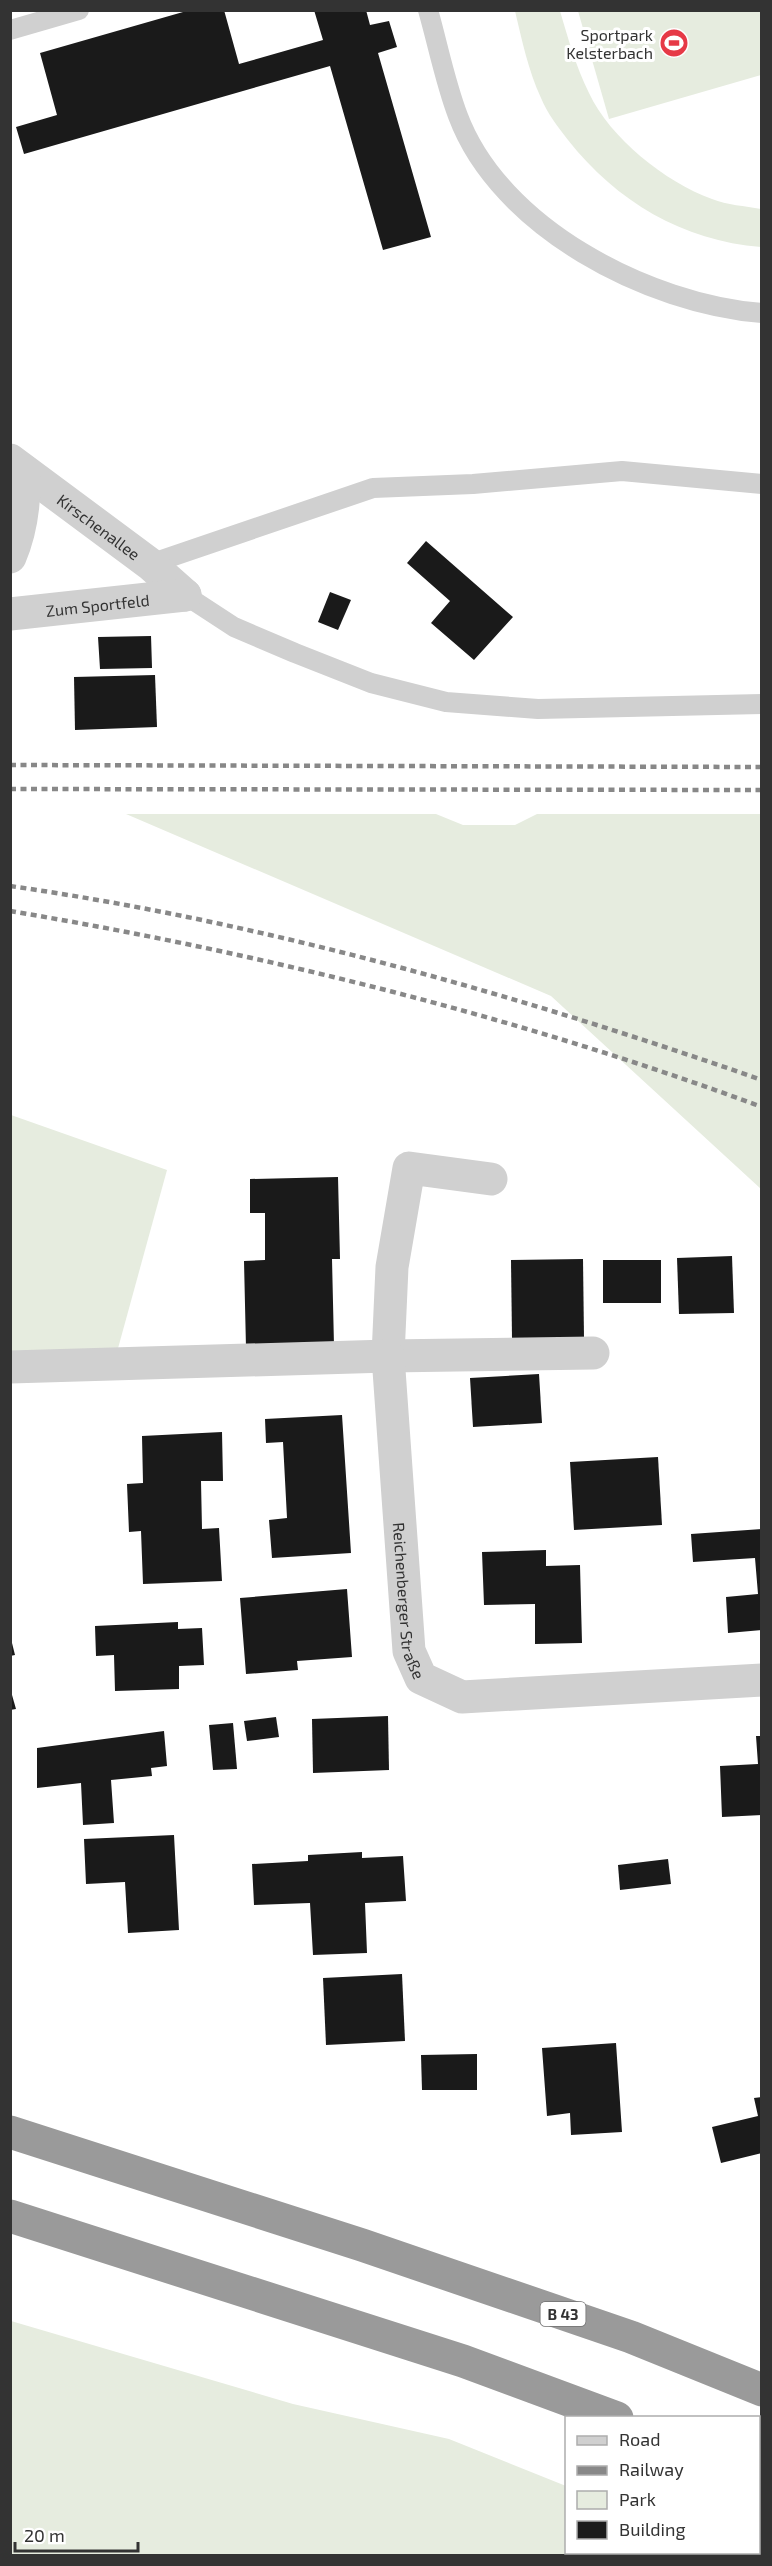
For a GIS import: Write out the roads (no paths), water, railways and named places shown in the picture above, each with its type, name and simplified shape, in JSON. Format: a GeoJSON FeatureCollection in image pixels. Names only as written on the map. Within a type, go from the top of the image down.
{"type":"FeatureCollection","features":[{"type":"Feature","properties":{"kind":"highway","name":"B 43"},"geometry":{"type":"LineString","coordinates":[[10,2132],[362,2245],[620,2333],[762,2390]]}},
{"type":"Feature","properties":{"kind":"highway"},"geometry":{"type":"LineString","coordinates":[[10,2216],[463,2361],[612,2416]]}},
{"type":"Feature","properties":{"kind":"street"},"geometry":{"type":"LineString","coordinates":[[10,557],[20,531],[25,499],[17,466]]}},
{"type":"Feature","properties":{"kind":"street","name":"Kirschenallee"},"geometry":{"type":"LineString","coordinates":[[17,466],[150,564],[185,595]]}},
{"type":"Feature","properties":{"kind":"street","name":"Zum Sportfeld"},"geometry":{"type":"LineString","coordinates":[[10,614],[185,595]]}},
{"type":"Feature","properties":{"kind":"street","name":"Reichenberger Straße"},"geometry":{"type":"LineString","coordinates":[[491,1179],[409,1168],[392,1266],[387,1356],[409,1651],[421,1678],[462,1697],[762,1680]]}},
{"type":"Feature","properties":{"kind":"street"},"geometry":{"type":"LineString","coordinates":[[10,1367],[387,1356],[592,1353]]}},
{"type":"Feature","properties":{"kind":"lane"},"geometry":{"type":"LineString","coordinates":[[10,30],[79,10]]}},
{"type":"Feature","properties":{"kind":"lane"},"geometry":{"type":"LineString","coordinates":[[428,10],[458,117],[467,134],[481,160],[506,192],[542,225],[594,258],[641,282],[689,300],[740,311],[762,313]]}},
{"type":"Feature","properties":{"kind":"lane"},"geometry":{"type":"LineString","coordinates":[[150,564],[374,488],[473,484],[622,471],[762,484]]}},
{"type":"Feature","properties":{"kind":"lane"},"geometry":{"type":"LineString","coordinates":[[185,595],[234,627],[295,653],[371,683],[446,702],[538,709],[762,704]]}},
{"type":"Feature","properties":{"kind":"railway"},"geometry":{"type":"LineString","coordinates":[[10,765],[762,767]]}},
{"type":"Feature","properties":{"kind":"railway"},"geometry":{"type":"LineString","coordinates":[[10,789],[762,790]]}},
{"type":"Feature","properties":{"kind":"railway"},"geometry":{"type":"LineString","coordinates":[[10,886],[106,901],[202,920],[391,965],[578,1019],[762,1080]]}},
{"type":"Feature","properties":{"kind":"railway"},"geometry":{"type":"LineString","coordinates":[[10,911],[201,947],[391,991],[578,1044],[762,1107]]}},
{"type":"Feature","properties":{"kind":"place","name":"Sportpark Kelsterbach"},"geometry":{"type":"Point","coordinates":[674,43]}}]}
